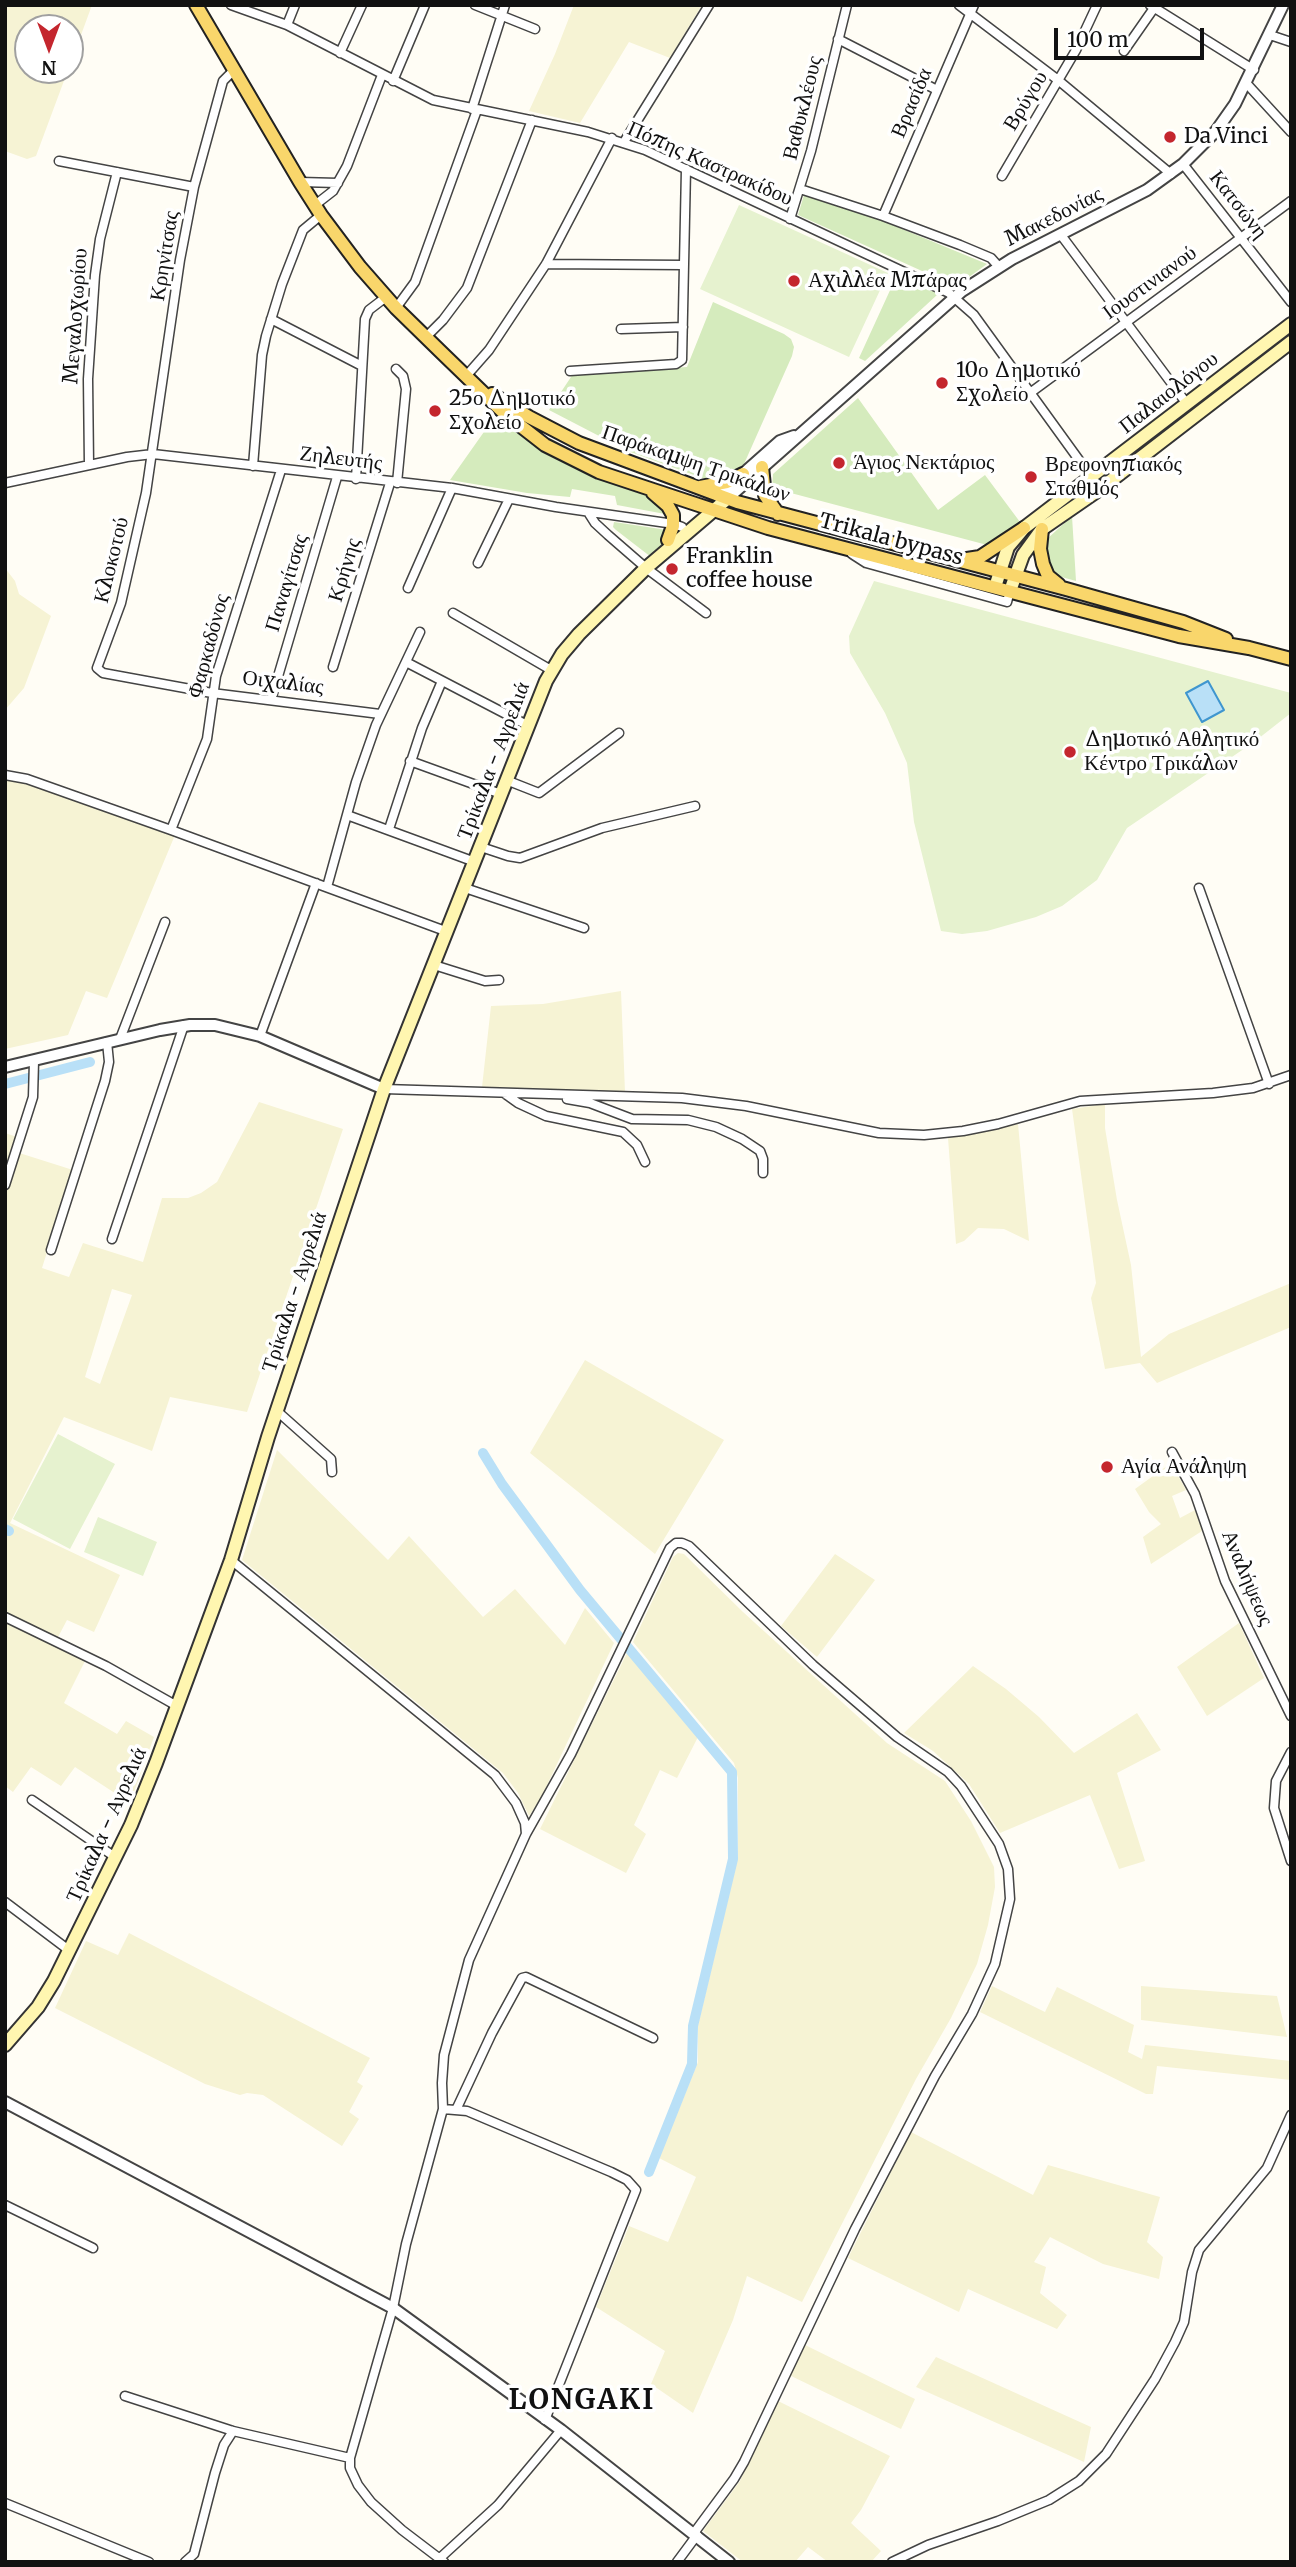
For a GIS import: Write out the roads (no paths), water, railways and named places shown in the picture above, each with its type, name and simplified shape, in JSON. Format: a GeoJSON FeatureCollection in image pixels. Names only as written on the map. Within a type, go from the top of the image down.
{"type":"FeatureCollection","features":[{"type":"Feature","properties":{"kind":"main road","name":"Παράκαμψη Τρικάλων"},"geometry":{"type":"LineString","coordinates":[[197,6],[318,210],[386,297],[470,378],[529,417],[570,439],[722,497],[778,514],[1000,570],[1183,622],[1249,648],[1291,659]]}},
{"type":"Feature","properties":{"kind":"main road","name":"Παλαιολόγου"},"geometry":{"type":"LineString","coordinates":[[1010,591],[1023,555],[1042,530],[1188,404],[1291,324]]}},
{"type":"Feature","properties":{"kind":"main road","name":"Παλαιολόγου"},"geometry":{"type":"LineString","coordinates":[[994,592],[1008,548],[1024,528],[1096,483],[1291,342]]}},
{"type":"Feature","properties":{"kind":"main road","name":"Trikala bypass"},"geometry":{"type":"LineString","coordinates":[[470,378],[504,413],[545,445],[599,472],[647,489],[708,510],[994,592],[1010,591],[1179,636],[1249,648]]}},
{"type":"Feature","properties":{"kind":"main road"},"geometry":{"type":"LineString","coordinates":[[762,467],[765,495],[778,514]]}},
{"type":"Feature","properties":{"kind":"main road"},"geometry":{"type":"LineString","coordinates":[[696,487],[716,486],[743,474]]}},
{"type":"Feature","properties":{"kind":"main road"},"geometry":{"type":"LineString","coordinates":[[647,489],[668,506],[678,525],[708,510]]}},
{"type":"Feature","properties":{"kind":"main road","name":"Μακεδονίας"},"geometry":{"type":"LineString","coordinates":[[708,510],[722,497]]}},
{"type":"Feature","properties":{"kind":"main road","name":"Τρίκαλα - Αγρελιά"},"geometry":{"type":"LineString","coordinates":[[5,2045],[43,2001],[70,1951],[148,1783],[231,1560],[277,1411],[384,1089],[551,670],[579,634],[708,510]]}},
{"type":"Feature","properties":{"kind":"main road","name":"Τρίκαλα - Αγρελιά"},"geometry":{"type":"LineString","coordinates":[[646,568],[678,525]]}},
{"type":"Feature","properties":{"kind":"main road"},"geometry":{"type":"LineString","coordinates":[[959,559],[980,557],[1024,528]]}},
{"type":"Feature","properties":{"kind":"main road"},"geometry":{"type":"LineString","coordinates":[[1042,530],[1040,549],[1044,568],[1051,579],[1066,589]]}},
{"type":"Feature","properties":{"kind":"street","name":"Πόπης Καστρακίδου"},"geometry":{"type":"LineString","coordinates":[[231,5],[287,25],[433,100],[624,142],[955,296],[974,315],[1096,483]]}},
{"type":"Feature","properties":{"kind":"street"},"geometry":{"type":"LineString","coordinates":[[262,15],[267,5]]}},
{"type":"Feature","properties":{"kind":"street"},"geometry":{"type":"LineString","coordinates":[[287,25],[295,5]]}},
{"type":"Feature","properties":{"kind":"street"},"geometry":{"type":"LineString","coordinates":[[340,53],[362,5]]}},
{"type":"Feature","properties":{"kind":"street"},"geometry":{"type":"LineString","coordinates":[[393,81],[425,5]]}},
{"type":"Feature","properties":{"kind":"street"},"geometry":{"type":"LineString","coordinates":[[475,5],[535,29]]}},
{"type":"Feature","properties":{"kind":"street"},"geometry":{"type":"LineString","coordinates":[[396,308],[415,282],[475,109],[505,5]]}},
{"type":"Feature","properties":{"kind":"street"},"geometry":{"type":"LineString","coordinates":[[624,142],[709,5]]}},
{"type":"Feature","properties":{"kind":"street","name":"Βαθυκλέους"},"geometry":{"type":"LineString","coordinates":[[790,219],[847,5]]}},
{"type":"Feature","properties":{"kind":"street"},"geometry":{"type":"LineString","coordinates":[[959,5],[973,10],[1171,174]]}},
{"type":"Feature","properties":{"kind":"street","name":"Βρύγου"},"geometry":{"type":"LineString","coordinates":[[1002,176],[1076,50],[1097,5]]}},
{"type":"Feature","properties":{"kind":"street","name":"Μακεδονίας"},"geometry":{"type":"LineString","coordinates":[[722,497],[803,432],[955,296],[999,267],[1137,196],[1184,164],[1223,121],[1247,84],[1283,5]]}},
{"type":"Feature","properties":{"kind":"street"},"geometry":{"type":"LineString","coordinates":[[1124,51],[1152,7],[1254,70]]}},
{"type":"Feature","properties":{"kind":"street","name":"Βρασίδα"},"geometry":{"type":"LineString","coordinates":[[883,216],[973,10]]}},
{"type":"Feature","properties":{"kind":"street"},"geometry":{"type":"LineString","coordinates":[[1270,35],[1291,41]]}},
{"type":"Feature","properties":{"kind":"street"},"geometry":{"type":"LineString","coordinates":[[838,39],[937,90]]}},
{"type":"Feature","properties":{"kind":"street","name":"Κρηνίτσας"},"geometry":{"type":"LineString","coordinates":[[153,454],[181,252],[194,187],[223,81],[234,70]]}},
{"type":"Feature","properties":{"kind":"street"},"geometry":{"type":"LineString","coordinates":[[253,466],[262,355],[271,319],[303,230],[338,183],[354,152],[382,75]]}},
{"type":"Feature","properties":{"kind":"street"},"geometry":{"type":"LineString","coordinates":[[1247,84],[1291,132]]}},
{"type":"Feature","properties":{"kind":"street"},"geometry":{"type":"LineString","coordinates":[[426,337],[443,320],[467,288],[532,120]]}},
{"type":"Feature","properties":{"kind":"street"},"geometry":{"type":"LineString","coordinates":[[470,378],[546,264],[612,138]]}},
{"type":"Feature","properties":{"kind":"street"},"geometry":{"type":"LineString","coordinates":[[59,161],[194,187]]}},
{"type":"Feature","properties":{"kind":"street","name":"Κατσώνη"},"geometry":{"type":"LineString","coordinates":[[1184,164],[1291,302]]}},
{"type":"Feature","properties":{"kind":"street"},"geometry":{"type":"LineString","coordinates":[[570,371],[679,363],[683,356],[686,169]]}},
{"type":"Feature","properties":{"kind":"street","name":"Μεγαλοχωρίου"},"geometry":{"type":"LineString","coordinates":[[89,465],[88,379],[95,275],[100,239],[117,172]]}},
{"type":"Feature","properties":{"kind":"street"},"geometry":{"type":"LineString","coordinates":[[300,182],[338,183]]}},
{"type":"Feature","properties":{"kind":"street","name":"Πόπης Καστρακίδου"},"geometry":{"type":"LineString","coordinates":[[800,189],[883,216],[986,256],[999,267]]}},
{"type":"Feature","properties":{"kind":"street","name":"Ιουστινιανού"},"geometry":{"type":"LineString","coordinates":[[1030,393],[1291,201]]}},
{"type":"Feature","properties":{"kind":"street"},"geometry":{"type":"LineString","coordinates":[[1061,235],[1188,404]]}},
{"type":"Feature","properties":{"kind":"street"},"geometry":{"type":"LineString","coordinates":[[546,264],[683,264]]}},
{"type":"Feature","properties":{"kind":"street"},"geometry":{"type":"LineString","coordinates":[[356,479],[367,314],[386,297]]}},
{"type":"Feature","properties":{"kind":"street"},"geometry":{"type":"LineString","coordinates":[[271,319],[362,366]]}},
{"type":"Feature","properties":{"kind":"street"},"geometry":{"type":"LineString","coordinates":[[621,329],[683,327]]}},
{"type":"Feature","properties":{"kind":"street","name":"Κρήνης"},"geometry":{"type":"LineString","coordinates":[[333,667],[394,483],[406,389],[403,376],[397,369]]}},
{"type":"Feature","properties":{"kind":"street","name":"Μακεδονίας"},"geometry":{"type":"LineString","coordinates":[[722,497],[780,441],[803,432]]}},
{"type":"Feature","properties":{"kind":"street","name":"Ζηλευτής"},"geometry":{"type":"LineString","coordinates":[[5,482],[135,455],[153,454],[452,488],[678,525]]}},
{"type":"Feature","properties":{"kind":"street","name":"Κλοκοτού"},"geometry":{"type":"LineString","coordinates":[[99,671],[98,662],[121,603],[153,454]]}},
{"type":"Feature","properties":{"kind":"street","name":"Φαρκαδόνος"},"geometry":{"type":"LineString","coordinates":[[171,830],[206,739],[212,693],[281,470]]}},
{"type":"Feature","properties":{"kind":"street","name":"Παναγίτσας"},"geometry":{"type":"LineString","coordinates":[[271,700],[337,477]]}},
{"type":"Feature","properties":{"kind":"street"},"geometry":{"type":"LineString","coordinates":[[408,588],[452,488]]}},
{"type":"Feature","properties":{"kind":"street"},"geometry":{"type":"LineString","coordinates":[[478,563],[509,499]]}},
{"type":"Feature","properties":{"kind":"street"},"geometry":{"type":"LineString","coordinates":[[588,512],[599,527],[646,568],[706,613]]}},
{"type":"Feature","properties":{"kind":"street"},"geometry":{"type":"LineString","coordinates":[[453,613],[551,670]]}},
{"type":"Feature","properties":{"kind":"street"},"geometry":{"type":"LineString","coordinates":[[327,887],[346,815],[380,714],[420,632]]}},
{"type":"Feature","properties":{"kind":"street"},"geometry":{"type":"LineString","coordinates":[[406,662],[527,725]]}},
{"type":"Feature","properties":{"kind":"street","name":"Οιχαλίας"},"geometry":{"type":"LineString","coordinates":[[99,671],[212,693],[380,714]]}},
{"type":"Feature","properties":{"kind":"street"},"geometry":{"type":"LineString","coordinates":[[389,829],[410,761],[442,681]]}},
{"type":"Feature","properties":{"kind":"street"},"geometry":{"type":"LineString","coordinates":[[506,780],[539,793],[619,733]]}},
{"type":"Feature","properties":{"kind":"street"},"geometry":{"type":"LineString","coordinates":[[410,761],[501,794]]}},
{"type":"Feature","properties":{"kind":"street"},"geometry":{"type":"LineString","coordinates":[[5,775],[27,779],[171,830],[448,932]]}},
{"type":"Feature","properties":{"kind":"street"},"geometry":{"type":"LineString","coordinates":[[481,847],[520,858],[602,828],[695,806]]}},
{"type":"Feature","properties":{"kind":"street"},"geometry":{"type":"LineString","coordinates":[[346,815],[475,862]]}},
{"type":"Feature","properties":{"kind":"street"},"geometry":{"type":"LineString","coordinates":[[260,1036],[316,883]]}},
{"type":"Feature","properties":{"kind":"street"},"geometry":{"type":"LineString","coordinates":[[465,888],[584,928]]}},
{"type":"Feature","properties":{"kind":"street"},"geometry":{"type":"LineString","coordinates":[[1199,888],[1269,1084]]}},
{"type":"Feature","properties":{"kind":"street"},"geometry":{"type":"LineString","coordinates":[[120,1039],[165,922]]}},
{"type":"Feature","properties":{"kind":"street"},"geometry":{"type":"LineString","coordinates":[[434,965],[485,981],[499,980]]}},
{"type":"Feature","properties":{"kind":"street"},"geometry":{"type":"LineString","coordinates":[[5,1067],[34,1065],[107,1042],[184,1026],[215,1025],[260,1036],[384,1089],[703,1100],[755,1107],[869,1131],[924,1135],[963,1132],[998,1125],[1080,1101],[1198,1095],[1253,1088],[1291,1075]]}},
{"type":"Feature","properties":{"kind":"street"},"geometry":{"type":"LineString","coordinates":[[112,1239],[184,1026]]}},
{"type":"Feature","properties":{"kind":"street"},"geometry":{"type":"LineString","coordinates":[[51,1250],[105,1081],[109,1057],[107,1042]]}},
{"type":"Feature","properties":{"kind":"street"},"geometry":{"type":"LineString","coordinates":[[5,1185],[33,1097],[34,1065]]}},
{"type":"Feature","properties":{"kind":"street"},"geometry":{"type":"LineString","coordinates":[[504,1093],[519,1104],[547,1116],[623,1132],[636,1145],[645,1162]]}},
{"type":"Feature","properties":{"kind":"street"},"geometry":{"type":"LineString","coordinates":[[555,1094],[565,1099],[598,1105],[632,1119],[688,1121],[716,1128],[742,1139],[760,1151],[763,1173]]}},
{"type":"Feature","properties":{"kind":"street"},"geometry":{"type":"LineString","coordinates":[[277,1411],[331,1459],[332,1472]]}},
{"type":"Feature","properties":{"kind":"street","name":"Αναλήψεως"},"geometry":{"type":"LineString","coordinates":[[1172,1452],[1195,1494],[1225,1581],[1291,1716]]}},
{"type":"Feature","properties":{"kind":"street"},"geometry":{"type":"LineString","coordinates":[[561,2430],[498,2505],[442,2560],[402,2530],[372,2502],[352,2475],[350,2458],[393,2308],[406,2244],[443,2109],[444,2055],[469,1961],[526,1833],[571,1754],[670,1548],[676,1543],[689,1546],[813,1665],[897,1737],[948,1772],[961,1786],[999,1844],[1008,1869],[1010,1899],[995,1964],[972,2014],[935,2076],[855,2230],[744,2462],[677,2562]]}},
{"type":"Feature","properties":{"kind":"street"},"geometry":{"type":"LineString","coordinates":[[231,1560],[495,1775],[516,1803],[525,1823],[526,1833]]}},
{"type":"Feature","properties":{"kind":"street"},"geometry":{"type":"LineString","coordinates":[[5,1617],[177,1706]]}},
{"type":"Feature","properties":{"kind":"street"},"geometry":{"type":"LineString","coordinates":[[1291,1752],[1276,1781],[1274,1808],[1291,1861]]}},
{"type":"Feature","properties":{"kind":"street"},"geometry":{"type":"LineString","coordinates":[[32,1800],[115,1857]]}},
{"type":"Feature","properties":{"kind":"street"},"geometry":{"type":"LineString","coordinates":[[5,1902],[70,1951]]}},
{"type":"Feature","properties":{"kind":"street"},"geometry":{"type":"LineString","coordinates":[[456,2110],[492,2033],[522,1978],[526,1977],[653,2038]]}},
{"type":"Feature","properties":{"kind":"street"},"geometry":{"type":"LineString","coordinates":[[5,2102],[393,2308],[561,2430],[729,2562]]}},
{"type":"Feature","properties":{"kind":"street"},"geometry":{"type":"LineString","coordinates":[[443,2109],[467,2111],[592,2163],[627,2180],[636,2190],[545,2420]]}},
{"type":"Feature","properties":{"kind":"street"},"geometry":{"type":"LineString","coordinates":[[892,2562],[928,2545],[1049,2500],[1079,2481],[1106,2454],[1155,2379],[1175,2342],[1184,2322],[1192,2272],[1199,2250],[1267,2168],[1291,2115]]}},
{"type":"Feature","properties":{"kind":"street"},"geometry":{"type":"LineString","coordinates":[[5,2205],[93,2248]]}},
{"type":"Feature","properties":{"kind":"street"},"geometry":{"type":"LineString","coordinates":[[125,2396],[233,2431],[350,2458]]}},
{"type":"Feature","properties":{"kind":"street"},"geometry":{"type":"LineString","coordinates":[[185,2562],[194,2554],[215,2473],[224,2445],[233,2431]]}},
{"type":"Feature","properties":{"kind":"street"},"geometry":{"type":"LineString","coordinates":[[5,2503],[149,2562]]}},
{"type":"Feature","properties":{"kind":"water"},"geometry":{"type":"Polygon","coordinates":[[[1208,681],[1224,710],[1202,722],[1186,693],[1208,681]]]}},
{"type":"Feature","properties":{"kind":"waterway"},"geometry":{"type":"LineString","coordinates":[[5,1084],[90,1062]]}},
{"type":"Feature","properties":{"kind":"waterway"},"geometry":{"type":"LineString","coordinates":[[483,1453],[502,1484],[580,1590],[732,1772],[733,1859],[693,2026],[692,2064],[649,2172]]}},
{"type":"Feature","properties":{"kind":"waterway"},"geometry":{"type":"LineString","coordinates":[[5,1529],[9,1531]]}},
{"type":"Feature","properties":{"kind":"place","name":"Da Vinci"},"geometry":{"type":"Point","coordinates":[1170,137]}},
{"type":"Feature","properties":{"kind":"place","name":"Αχιλλέα Μπάρας"},"geometry":{"type":"Point","coordinates":[794,281]}},
{"type":"Feature","properties":{"kind":"place","name":"10ο Δημοτικό Σχολείο"},"geometry":{"type":"Point","coordinates":[942,383]}},
{"type":"Feature","properties":{"kind":"place","name":"25ο Δημοτικό Σχολείο"},"geometry":{"type":"Point","coordinates":[435,411]}},
{"type":"Feature","properties":{"kind":"place","name":"Άγιος Νεκτάριος"},"geometry":{"type":"Point","coordinates":[839,463]}},
{"type":"Feature","properties":{"kind":"place","name":"Βρεφονηπιακός Σταθμός"},"geometry":{"type":"Point","coordinates":[1031,477]}},
{"type":"Feature","properties":{"kind":"place","name":"Franklin coffee house"},"geometry":{"type":"Point","coordinates":[672,569]}},
{"type":"Feature","properties":{"kind":"place","name":"Δημοτικό Αθλητικό Κέντρο Τρικάλων"},"geometry":{"type":"Point","coordinates":[1070,752]}},
{"type":"Feature","properties":{"kind":"place","name":"Αγία Ανάληψη"},"geometry":{"type":"Point","coordinates":[1107,1467]}},
{"type":"Feature","properties":{"kind":"district","name":"LONGAKI"},"geometry":{"type":"Point","coordinates":[582,2401]}}]}
